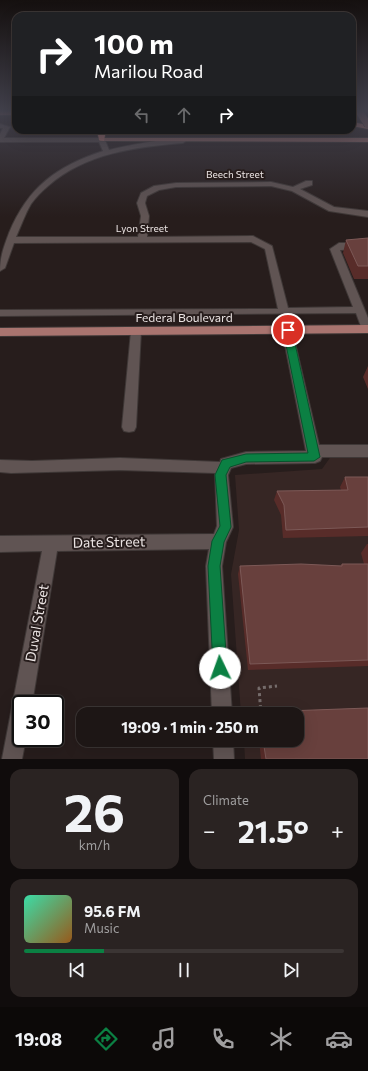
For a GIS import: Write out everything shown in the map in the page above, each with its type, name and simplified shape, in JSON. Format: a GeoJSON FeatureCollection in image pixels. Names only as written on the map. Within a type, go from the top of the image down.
{"type":"FeatureCollection","features":[{"type":"Feature","properties":{"kind":"main road","name":"Federal Boulevard"},"geometry":{"type":"LineString","coordinates":[[0,332],[367,329]]}},
{"type":"Feature","properties":{"kind":"street"},"geometry":{"type":"LineString","coordinates":[[81,162],[85,157],[98,150],[100,146]]}},
{"type":"Feature","properties":{"kind":"street"},"geometry":{"type":"LineString","coordinates":[[104,146],[106,151]]}},
{"type":"Feature","properties":{"kind":"street"},"geometry":{"type":"LineString","coordinates":[[0,268],[26,205],[37,192],[59,173],[81,162],[106,151],[129,146]]}},
{"type":"Feature","properties":{"kind":"street"},"geometry":{"type":"LineString","coordinates":[[294,189],[310,183]]}},
{"type":"Feature","properties":{"kind":"street","name":"Beech Street"},"geometry":{"type":"LineString","coordinates":[[142,239],[145,216],[141,203],[144,195],[157,188],[176,185],[271,184],[294,189],[332,209],[368,214]]}},
{"type":"Feature","properties":{"kind":"street","name":"Lyon Street"},"geometry":{"type":"LineString","coordinates":[[12,240],[247,238],[259,242],[269,248],[284,312]]}},
{"type":"Feature","properties":{"kind":"street"},"geometry":{"type":"LineString","coordinates":[[367,329],[335,249],[339,246],[368,246]]}},
{"type":"Feature","properties":{"kind":"street"},"geometry":{"type":"LineString","coordinates":[[0,313],[284,312],[359,310]]}},
{"type":"Feature","properties":{"kind":"street"},"geometry":{"type":"LineString","coordinates":[[288,330],[314,454]]}},
{"type":"Feature","properties":{"kind":"street"},"geometry":{"type":"LineString","coordinates":[[128,428],[136,331]]}},
{"type":"Feature","properties":{"kind":"street"},"geometry":{"type":"LineString","coordinates":[[0,466],[18,468],[87,464],[225,466],[246,458],[368,451]]}},
{"type":"Feature","properties":{"kind":"street"},"geometry":{"type":"LineString","coordinates":[[222,707],[214,566],[218,541],[226,527],[221,475],[225,466]]}},
{"type":"Feature","properties":{"kind":"street","name":"Date Street"},"geometry":{"type":"LineString","coordinates":[[0,544],[218,541]]}},
{"type":"Feature","properties":{"kind":"street","name":"Duval Street"},"geometry":{"type":"LineString","coordinates":[[24,695],[51,543]]}},
{"type":"Feature","properties":{"kind":"street"},"geometry":{"type":"LineString","coordinates":[[12,759],[14,747]]}},
{"type":"Feature","properties":{"kind":"street"},"geometry":{"type":"LineString","coordinates":[[223,747],[224,759]]}},
{"type":"Feature","properties":{"kind":"path"},"geometry":{"type":"LineString","coordinates":[[260,707],[259,688],[277,686]]}},
{"type":"Feature","properties":{"kind":"shaded area"},"geometry":{"type":"Polygon","coordinates":[[[332,455],[368,455],[368,759],[245,759],[244,747],[304,747],[304,707],[240,707],[231,574],[239,530],[235,475],[322,469],[332,455]]]}},
{"type":"Feature","properties":{"kind":"building"},"geometry":{"type":"Polygon","coordinates":[[[368,238],[368,266],[358,266],[346,240],[368,238]]]}},
{"type":"Feature","properties":{"kind":"building"},"geometry":{"type":"Polygon","coordinates":[[[345,477],[368,477],[368,527],[286,530],[284,505],[277,491],[348,490],[345,477]]]}},
{"type":"Feature","properties":{"kind":"building"},"geometry":{"type":"Polygon","coordinates":[[[301,564],[342,566],[342,564],[368,564],[368,660],[250,664],[240,566],[301,564]]]}},
{"type":"Feature","properties":{"kind":"building"},"geometry":{"type":"Polygon","coordinates":[[[368,708],[368,759],[266,759],[264,747],[304,747],[304,710],[368,708]]]}},
{"type":"Feature","properties":{"kind":"route"},"geometry":{"type":"LineString","coordinates":[[220,668],[214,566],[218,541],[226,527],[221,475],[226,463],[246,458],[314,457],[288,330]]}}]}
